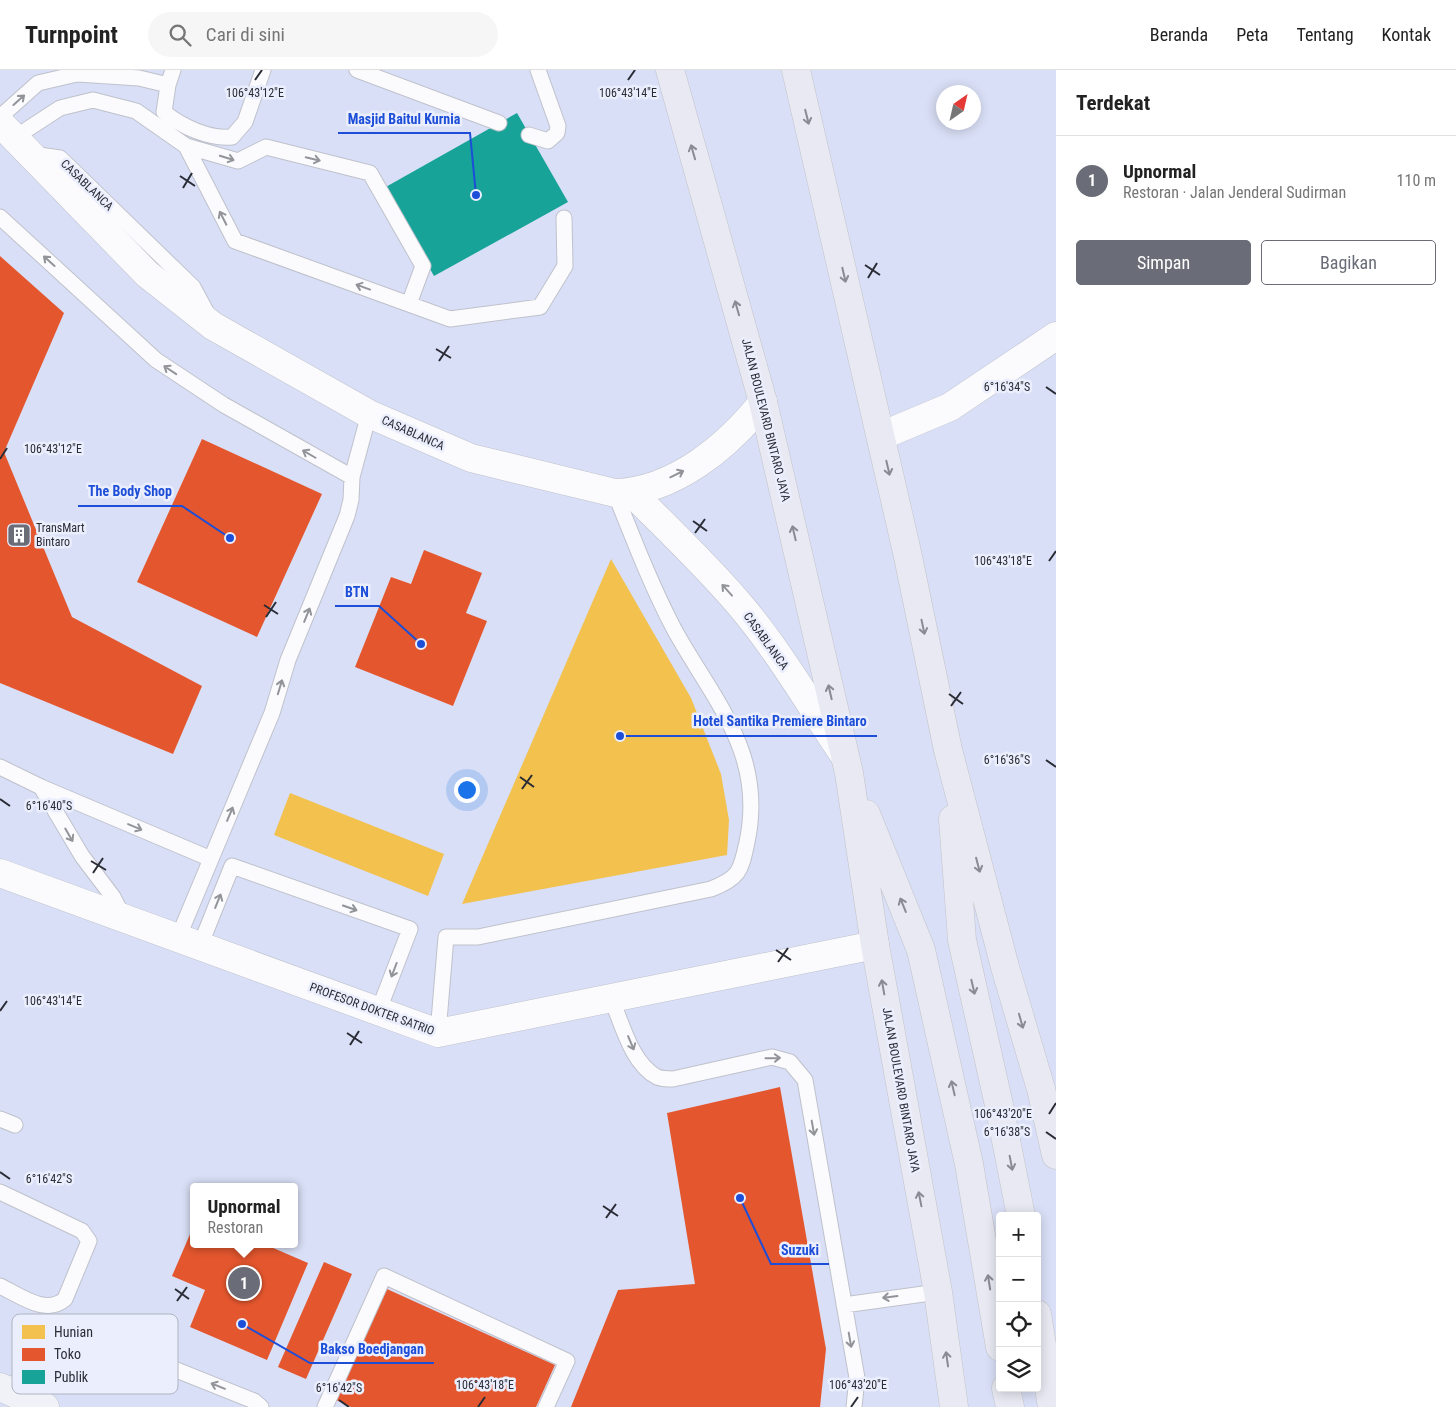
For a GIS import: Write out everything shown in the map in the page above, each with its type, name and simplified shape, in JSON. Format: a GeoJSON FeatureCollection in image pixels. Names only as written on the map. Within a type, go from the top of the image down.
{"type":"FeatureCollection","features":[{"type":"Feature","properties":{"kind":"main road","name":"JALAN BOULEVARD BINTARO JAYA"},"geometry":{"type":"LineString","coordinates":[[670,70],[763,402],[847,766],[875,945],[938,1292],[954,1407]]}},
{"type":"Feature","properties":{"kind":"main road"},"geometry":{"type":"LineString","coordinates":[[796,70],[881,436],[948,750],[1005,967],[1048,1087],[1056,1155]]}},
{"type":"Feature","properties":{"kind":"main road"},"geometry":{"type":"LineString","coordinates":[[948,750],[962,940],[999,1105],[1020,1212]]}},
{"type":"Feature","properties":{"kind":"main road","name":"JALAN BOULEVARD BINTARO JAYA"},"geometry":{"type":"LineString","coordinates":[[847,766],[921,950],[969,1164],[996,1323]]}},
{"type":"Feature","properties":{"kind":"main road"},"geometry":{"type":"LineString","coordinates":[[1041,1339],[1052,1407]]}},
{"type":"Feature","properties":{"kind":"main road"},"geometry":{"type":"LineString","coordinates":[[1007,1392],[1010,1407]]}},
{"type":"Feature","properties":{"kind":"main road"},"geometry":{"type":"LineString","coordinates":[[15,1394],[45,1407]]}},
{"type":"Feature","properties":{"kind":"street","name":"CASABLANCA"},"geometry":{"type":"LineString","coordinates":[[11,133],[147,274],[213,326],[369,414],[470,458],[623,493],[694,554],[741,606],[786,667],[847,766]]}},
{"type":"Feature","properties":{"kind":"street"},"geometry":{"type":"LineString","coordinates":[[881,436],[950,407],[1056,336]]}},
{"type":"Feature","properties":{"kind":"street"},"geometry":{"type":"LineString","coordinates":[[623,493],[692,467],[719,450],[742,428],[763,402]]}},
{"type":"Feature","properties":{"kind":"street","name":"PROFESOR DOKTER SATRIO"},"geometry":{"type":"LineString","coordinates":[[0,873],[438,1033],[875,945]]}},
{"type":"Feature","properties":{"kind":"lane"},"geometry":{"type":"LineString","coordinates":[[173,70],[168,85],[164,112],[174,120],[217,138],[232,137],[245,122],[263,70]]}},
{"type":"Feature","properties":{"kind":"lane"},"geometry":{"type":"LineString","coordinates":[[357,70],[499,123]]}},
{"type":"Feature","properties":{"kind":"lane"},"geometry":{"type":"LineString","coordinates":[[529,135],[548,140],[553,138],[558,126],[538,70]]}},
{"type":"Feature","properties":{"kind":"lane"},"geometry":{"type":"LineString","coordinates":[[11,133],[38,82],[77,74],[139,78],[168,85]]}},
{"type":"Feature","properties":{"kind":"lane"},"geometry":{"type":"LineString","coordinates":[[11,133],[60,108],[93,100],[136,111],[186,146],[238,161],[266,147],[370,173],[423,266],[409,304]]}},
{"type":"Feature","properties":{"kind":"lane"},"geometry":{"type":"LineString","coordinates":[[186,146],[235,241],[450,319],[540,308],[565,266],[564,218]]}},
{"type":"Feature","properties":{"kind":"lane"},"geometry":{"type":"LineString","coordinates":[[0,217],[156,360],[224,405],[352,477]]}},
{"type":"Feature","properties":{"kind":"lane"},"geometry":{"type":"LineString","coordinates":[[189,942],[211,859],[272,713],[288,660],[347,516],[351,500],[352,477],[369,414]]}},
{"type":"Feature","properties":{"kind":"lane"},"geometry":{"type":"LineString","coordinates":[[438,1033],[446,937],[478,937],[711,889],[728,882],[741,868],[752,820],[752,792],[748,770],[728,716],[674,629],[643,562],[623,493]]}},
{"type":"Feature","properties":{"kind":"lane"},"geometry":{"type":"LineString","coordinates":[[0,767],[42,787],[211,859]]}},
{"type":"Feature","properties":{"kind":"lane"},"geometry":{"type":"LineString","coordinates":[[42,787],[82,856],[113,897],[124,918]]}},
{"type":"Feature","properties":{"kind":"lane"},"geometry":{"type":"LineString","coordinates":[[189,942],[232,866],[410,929],[378,1012]]}},
{"type":"Feature","properties":{"kind":"lane"},"geometry":{"type":"LineString","coordinates":[[611,998],[636,1055],[658,1078],[673,1079],[772,1057],[790,1062],[805,1080],[857,1378],[854,1407]]}},
{"type":"Feature","properties":{"kind":"lane"},"geometry":{"type":"LineString","coordinates":[[0,1119],[15,1125]]}},
{"type":"Feature","properties":{"kind":"lane"},"geometry":{"type":"LineString","coordinates":[[0,1192],[82,1230],[89,1241],[65,1299],[60,1303],[39,1305],[0,1286]]}},
{"type":"Feature","properties":{"kind":"lane"},"geometry":{"type":"LineString","coordinates":[[325,1407],[384,1276],[567,1361],[546,1407]]}},
{"type":"Feature","properties":{"kind":"lane"},"geometry":{"type":"LineString","coordinates":[[844,1305],[938,1292]]}},
{"type":"Feature","properties":{"kind":"lane"},"geometry":{"type":"LineString","coordinates":[[178,1371],[254,1401],[261,1407]]}},
{"type":"Feature","properties":{"kind":"shaded area"},"geometry":{"type":"Polygon","coordinates":[[[0,70],[1056,70],[1056,1407],[0,1407],[0,70]]]}},
{"type":"Feature","properties":{"kind":"building: Hunian"},"geometry":{"type":"Polygon","coordinates":[[[611,559],[691,698],[721,774],[729,820],[727,855],[462,904],[611,559]]]}},
{"type":"Feature","properties":{"kind":"building: Hunian"},"geometry":{"type":"Polygon","coordinates":[[[290,793],[444,854],[428,896],[274,835],[290,793]]]}},
{"type":"Feature","properties":{"kind":"building: Toko","name":"TransMart Bintaro"},"geometry":{"type":"Polygon","coordinates":[[[0,256],[64,313],[4,452],[72,617],[202,686],[173,754],[0,683],[0,256]]]}},
{"type":"Feature","properties":{"kind":"building: Toko"},"geometry":{"type":"Polygon","coordinates":[[[202,439],[322,494],[257,637],[137,582],[202,439]]]}},
{"type":"Feature","properties":{"kind":"building: Toko"},"geometry":{"type":"Polygon","coordinates":[[[424,550],[482,573],[466,613],[487,621],[453,706],[355,667],[391,577],[411,584],[424,550]]]}},
{"type":"Feature","properties":{"kind":"building: Toko"},"geometry":{"type":"Polygon","coordinates":[[[780,1087],[826,1349],[820,1407],[571,1407],[618,1290],[695,1284],[667,1113],[780,1087]]]}},
{"type":"Feature","properties":{"kind":"building: Toko"},"geometry":{"type":"Polygon","coordinates":[[[190,1234],[190,1248],[273,1248],[308,1263],[267,1360],[190,1327],[205,1290],[172,1276],[190,1234]]]}},
{"type":"Feature","properties":{"kind":"building: Toko"},"geometry":{"type":"Polygon","coordinates":[[[324,1262],[352,1274],[306,1379],[278,1367],[324,1262]]]}},
{"type":"Feature","properties":{"kind":"building: Toko"},"geometry":{"type":"Polygon","coordinates":[[[387,1289],[555,1365],[536,1407],[351,1407],[336,1400],[387,1289]]]}},
{"type":"Feature","properties":{"kind":"building: Publik"},"geometry":{"type":"Polygon","coordinates":[[[517,113],[568,202],[434,276],[384,188],[517,113]]]}},
{"type":"Feature","properties":{"kind":"place","name":"Masjid Baitul Kurnia"},"geometry":{"type":"Point","coordinates":[476,195]}},
{"type":"Feature","properties":{"kind":"place","name":"TransMart Bintaro"},"geometry":{"type":"Point","coordinates":[19,535]}},
{"type":"Feature","properties":{"kind":"place","name":"The Body Shop"},"geometry":{"type":"Point","coordinates":[230,538]}},
{"type":"Feature","properties":{"kind":"place","name":"BTN"},"geometry":{"type":"Point","coordinates":[421,644]}},
{"type":"Feature","properties":{"kind":"place","name":"Hotel Santika Premiere Bintaro"},"geometry":{"type":"Point","coordinates":[620,736]}},
{"type":"Feature","properties":{"kind":"place","name":"Suzuki"},"geometry":{"type":"Point","coordinates":[740,1198]}},
{"type":"Feature","properties":{"kind":"place","name":"Upnormal"},"geometry":{"type":"Point","coordinates":[244,1283]}},
{"type":"Feature","properties":{"kind":"place","name":"Bakso Boedjangan"},"geometry":{"type":"Point","coordinates":[242,1324]}}]}
